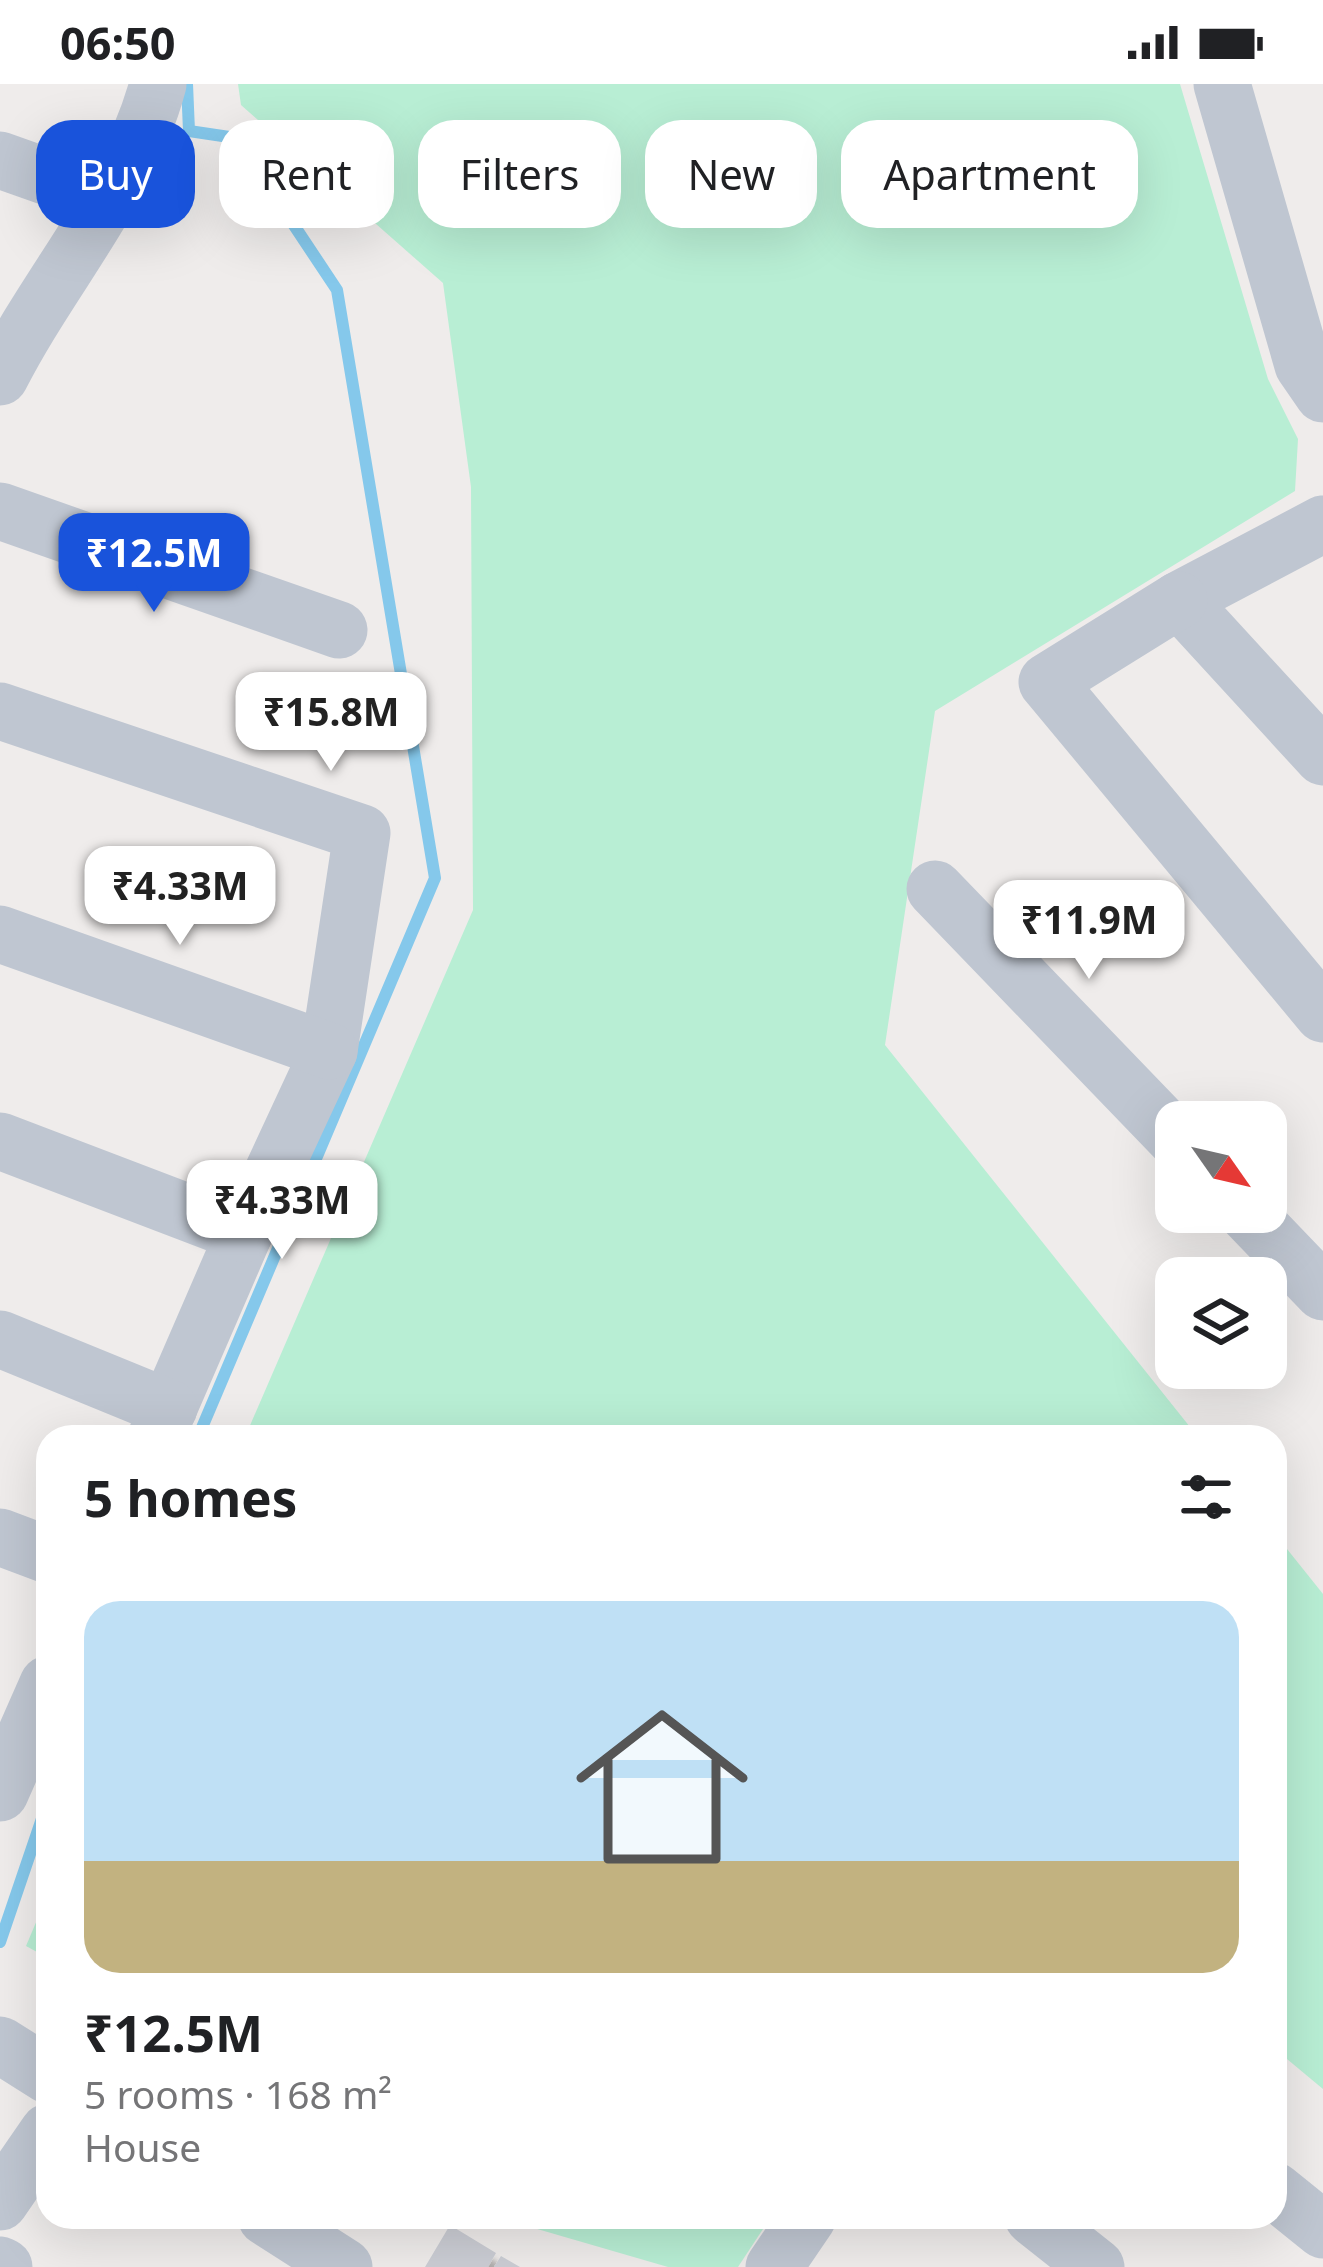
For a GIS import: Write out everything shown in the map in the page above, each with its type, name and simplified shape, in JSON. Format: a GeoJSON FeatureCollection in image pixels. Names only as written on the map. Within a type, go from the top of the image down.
{"type":"FeatureCollection","features":[{"type":"Feature","properties":{"kind":"street"},"geometry":{"type":"LineString","coordinates":[[148,120],[158,84]]}},
{"type":"Feature","properties":{"kind":"street"},"geometry":{"type":"LineString","coordinates":[[1225,85],[1304,364],[1323,394]]}},
{"type":"Feature","properties":{"kind":"street"},"geometry":{"type":"LineString","coordinates":[[0,160],[36,173]]}},
{"type":"Feature","properties":{"kind":"street"},"geometry":{"type":"LineString","coordinates":[[5,356],[91,228]]}},
{"type":"Feature","properties":{"kind":"street"},"geometry":{"type":"LineString","coordinates":[[0,511],[340,630]]}},
{"type":"Feature","properties":{"kind":"street"},"geometry":{"type":"LineString","coordinates":[[1323,524],[1179,601],[1047,682],[1323,1014]]}},
{"type":"Feature","properties":{"kind":"street"},"geometry":{"type":"LineString","coordinates":[[1179,601],[1323,757]]}},
{"type":"Feature","properties":{"kind":"street"},"geometry":{"type":"LineString","coordinates":[[0,711],[362,833],[329,1051],[163,1422],[0,1339]]}},
{"type":"Feature","properties":{"kind":"street"},"geometry":{"type":"LineString","coordinates":[[934,889],[1155,1117]]}},
{"type":"Feature","properties":{"kind":"street"},"geometry":{"type":"LineString","coordinates":[[0,934],[329,1051]]}},
{"type":"Feature","properties":{"kind":"street"},"geometry":{"type":"LineString","coordinates":[[0,1141],[244,1234]]}},
{"type":"Feature","properties":{"kind":"street"},"geometry":{"type":"LineString","coordinates":[[1266,1233],[1323,1292]]}},
{"type":"Feature","properties":{"kind":"street"},"geometry":{"type":"LineString","coordinates":[[0,1538],[36,1552]]}},
{"type":"Feature","properties":{"kind":"street"},"geometry":{"type":"LineString","coordinates":[[7,1757],[36,1705]]}},
{"type":"Feature","properties":{"kind":"street"},"geometry":{"type":"LineString","coordinates":[[0,2045],[36,2068]]}},
{"type":"Feature","properties":{"kind":"street"},"geometry":{"type":"LineString","coordinates":[[0,2202],[36,2150]]}},
{"type":"Feature","properties":{"kind":"street"},"geometry":{"type":"LineString","coordinates":[[1287,2201],[1323,2230]]}},
{"type":"Feature","properties":{"kind":"street"},"geometry":{"type":"LineString","coordinates":[[285,2229],[344,2267]]}},
{"type":"Feature","properties":{"kind":"street"},"geometry":{"type":"LineString","coordinates":[[1048,2229],[1096,2267]]}},
{"type":"Feature","properties":{"kind":"green space"},"geometry":{"type":"Polygon","coordinates":[[[238,84],[1180,84],[1268,379],[1298,439],[1295,491],[935,711],[885,1045],[1155,1383],[1155,1389],[1188,1425],[250,1425],[473,910],[471,487],[443,283],[381,228],[394,228],[394,120],[258,120],[241,105],[238,84]]]}},
{"type":"Feature","properties":{"kind":"green space"},"geometry":{"type":"Polygon","coordinates":[[[1287,1549],[1323,1594],[1323,2089],[1287,2059],[1287,1549]]]}},
{"type":"Feature","properties":{"kind":"green space"},"geometry":{"type":"Polygon","coordinates":[[[36,1922],[36,1951],[26,1946],[36,1922]]]}},
{"type":"Feature","properties":{"kind":"green space"},"geometry":{"type":"Polygon","coordinates":[[[537,2229],[763,2229],[738,2267],[668,2267],[537,2229]]]}},
{"type":"Feature","properties":{"kind":"building"},"geometry":{"type":"Polygon","coordinates":[[[448,2229],[457,2229],[496,2253],[488,2267],[425,2267],[448,2229]]]}},
{"type":"Feature","properties":{"kind":"building"},"geometry":{"type":"Polygon","coordinates":[[[501,2256],[520,2267],[494,2267],[501,2256]]]}},
{"type":"Feature","properties":{"kind":"waterway"},"geometry":{"type":"LineString","coordinates":[[187,84],[189,131],[236,138],[337,290],[435,878],[203,1425]]}},
{"type":"Feature","properties":{"kind":"waterway"},"geometry":{"type":"LineString","coordinates":[[0,1942],[36,1836]]}}]}
